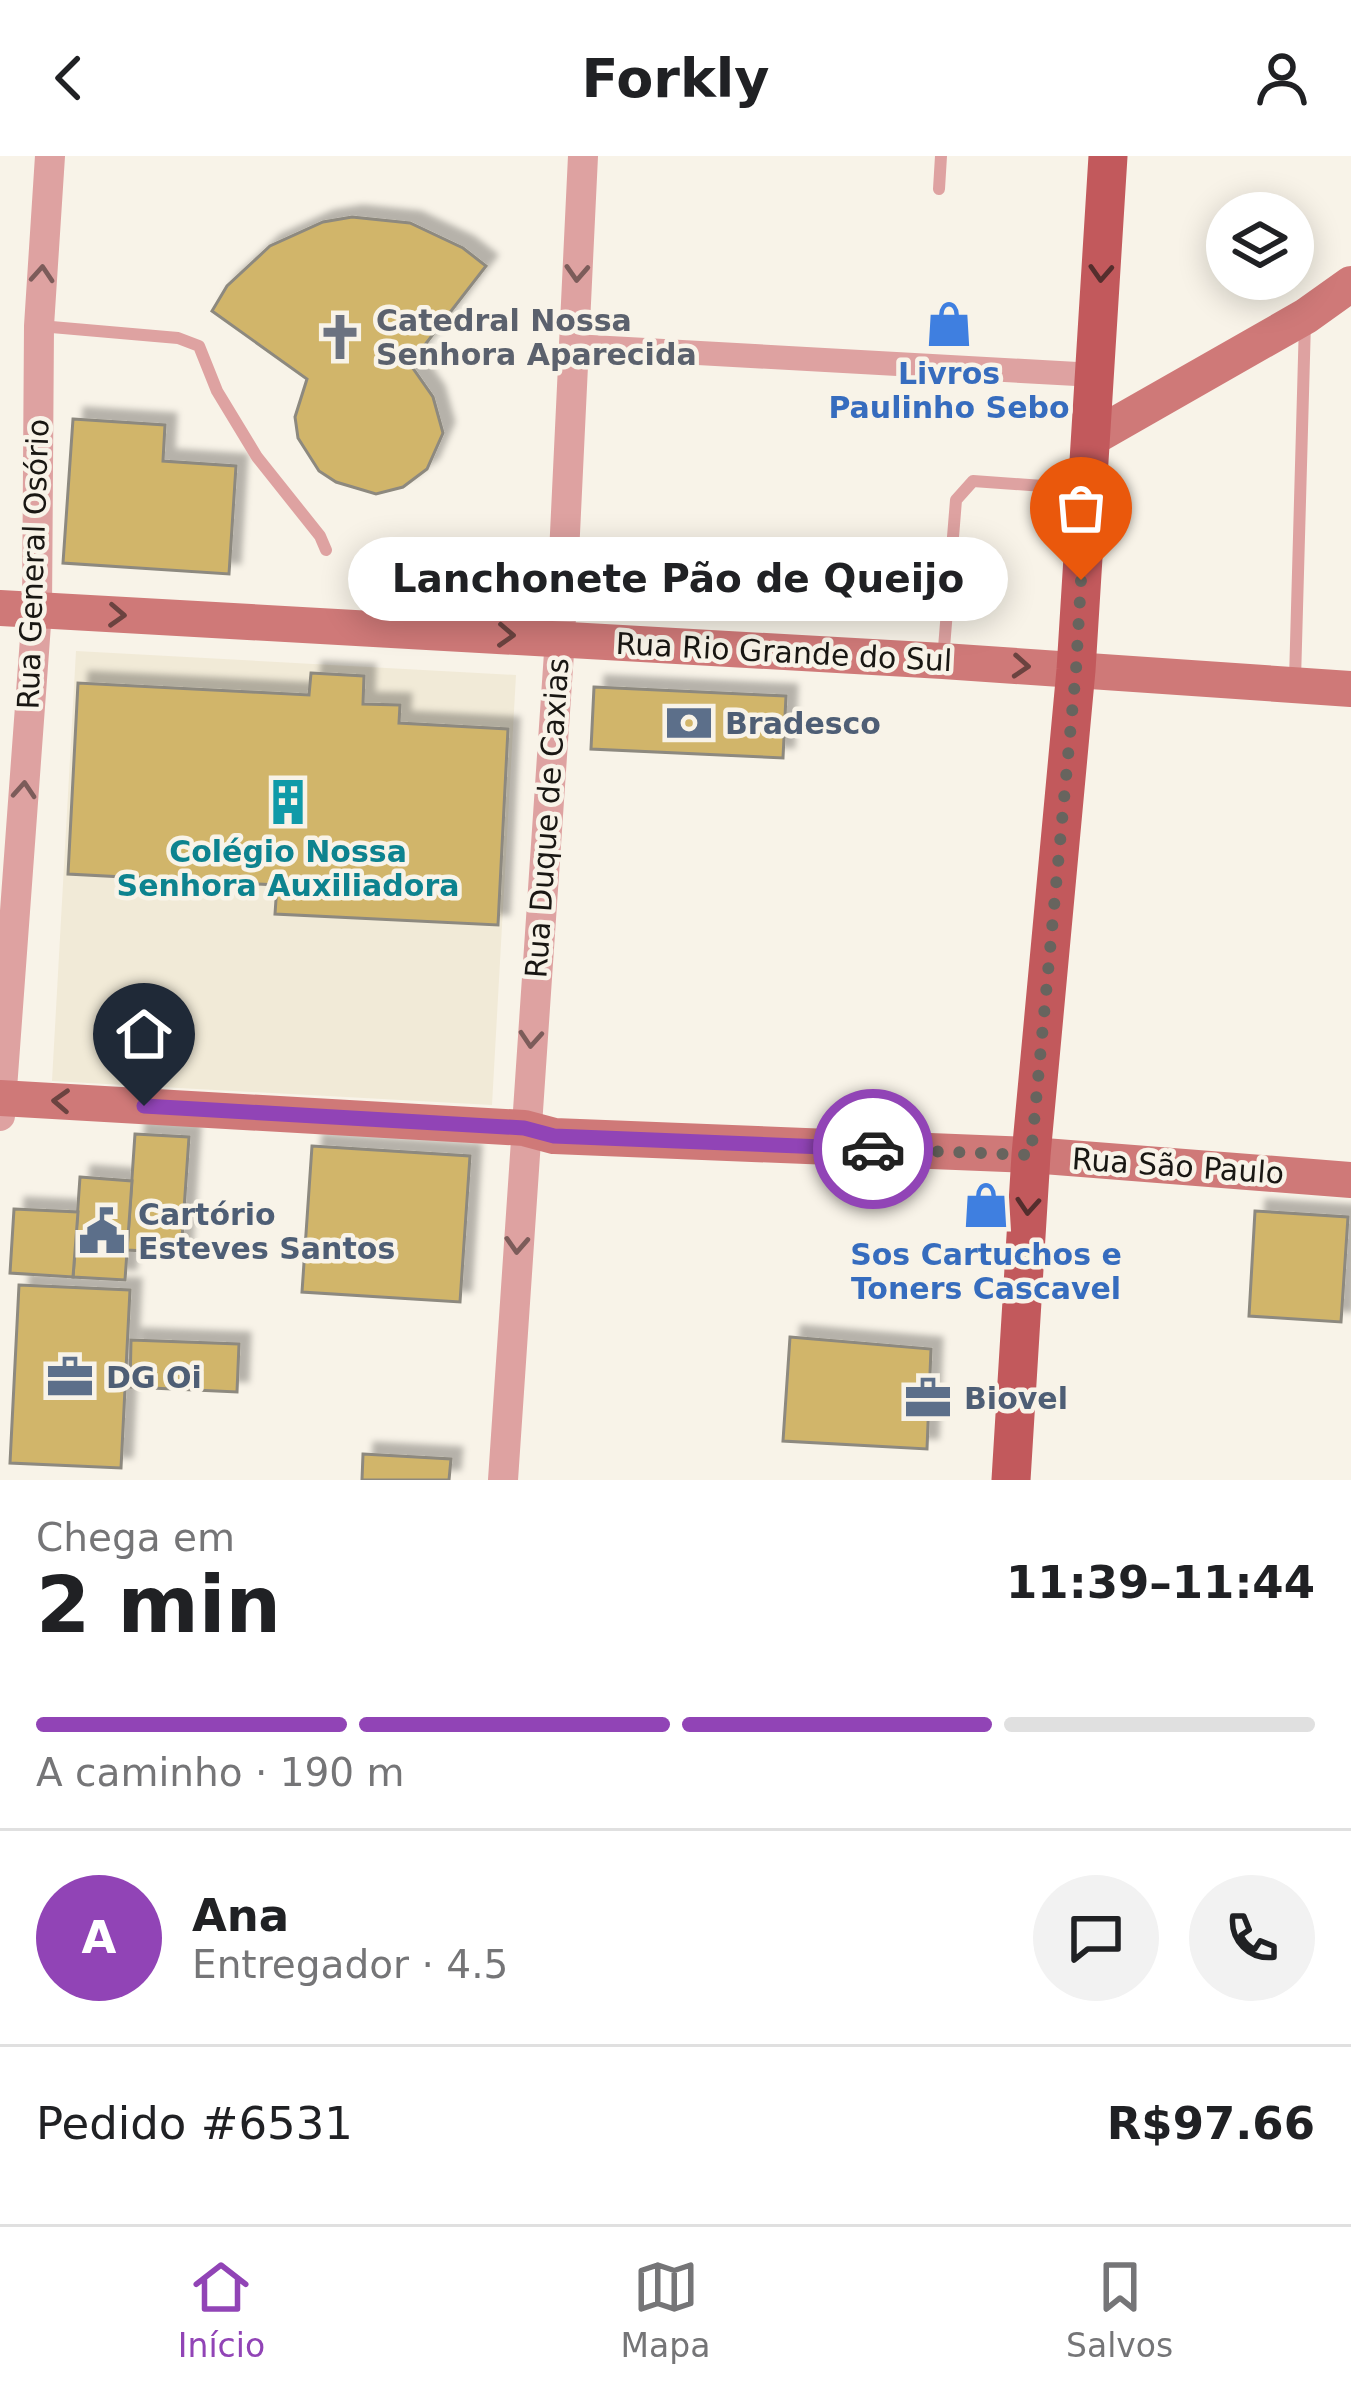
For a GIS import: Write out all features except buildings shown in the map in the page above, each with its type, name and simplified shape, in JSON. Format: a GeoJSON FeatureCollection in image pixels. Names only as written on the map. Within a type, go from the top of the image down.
{"type":"FeatureCollection","features":[{"type":"Feature","properties":{"kind":"main road"},"geometry":{"type":"LineString","coordinates":[[1011,1480],[1031,1155],[1076,670],[1108,156]]}},
{"type":"Feature","properties":{"kind":"main road"},"geometry":{"type":"LineString","coordinates":[[1092,438],[1306,316],[1351,284]]}},
{"type":"Feature","properties":{"kind":"main road","name":"Rua Rio Grande do Sul"},"geometry":{"type":"LineString","coordinates":[[18,610],[560,638],[1351,688]]}},
{"type":"Feature","properties":{"kind":"main road","name":"Rua São Paulo"},"geometry":{"type":"LineString","coordinates":[[1,1098],[524,1128],[554,1136],[1031,1155],[1351,1180]]}},
{"type":"Feature","properties":{"kind":"street","name":"Rua General Osório"},"geometry":{"type":"LineString","coordinates":[[0,1116],[18,610],[50,156]]}},
{"type":"Feature","properties":{"kind":"street","name":"Rua Duque de Caxias"},"geometry":{"type":"LineString","coordinates":[[503,1480],[560,638],[583,156]]}},
{"type":"Feature","properties":{"kind":"street"},"geometry":{"type":"LineString","coordinates":[[573,346],[1095,375]]}},
{"type":"Feature","properties":{"kind":"lane"},"geometry":{"type":"LineString","coordinates":[[939,189],[941,156]]}},
{"type":"Feature","properties":{"kind":"lane"},"geometry":{"type":"LineString","coordinates":[[1294,687],[1306,316]]}},
{"type":"Feature","properties":{"kind":"lane"},"geometry":{"type":"LineString","coordinates":[[39,326],[178,338],[200,346],[217,391],[257,457],[326,550]]}},
{"type":"Feature","properties":{"kind":"lane"},"geometry":{"type":"LineString","coordinates":[[943,661],[956,500],[963,488],[973,481],[1085,489]]}},
{"type":"Feature","properties":{"kind":"shaded area"},"geometry":{"type":"Polygon","coordinates":[[[76,651],[516,675],[492,1105],[52,1081],[76,651]]]}},
{"type":"Feature","properties":{"kind":"way so far"},"geometry":{"type":"LineString","coordinates":[[873,1149],[1031,1155],[1081,580]]}},
{"type":"Feature","properties":{"kind":"place","name":"Livros Paulinho Sebo"},"geometry":{"type":"Point","coordinates":[949,324]}},
{"type":"Feature","properties":{"kind":"place","name":"Catedral Nossa Senhora Aparecida"},"geometry":{"type":"Point","coordinates":[340,337]}},
{"type":"Feature","properties":{"kind":"place","name":"Lanchonete Pão de Queijo"},"geometry":{"type":"Point","coordinates":[1081,580]}},
{"type":"Feature","properties":{"kind":"place","name":"Bradesco"},"geometry":{"type":"Point","coordinates":[689,723]}},
{"type":"Feature","properties":{"kind":"place","name":"Colégio Nossa Senhora Auxiliadora"},"geometry":{"type":"Point","coordinates":[288,802]}},
{"type":"Feature","properties":{"kind":"place","name":"Sos Cartuchos e Toners Cascavel"},"geometry":{"type":"Point","coordinates":[986,1205]}},
{"type":"Feature","properties":{"kind":"place","name":"Cartório Esteves Santos"},"geometry":{"type":"Point","coordinates":[102,1231]}},
{"type":"Feature","properties":{"kind":"place","name":"DG Oi"},"geometry":{"type":"Point","coordinates":[70,1377]}},
{"type":"Feature","properties":{"kind":"place","name":"Biovel"},"geometry":{"type":"Point","coordinates":[928,1398]}},
{"type":"Feature","properties":{"kind":"route"},"geometry":{"type":"LineString","coordinates":[[144,1106],[524,1128],[554,1136],[873,1149]]}}]}
